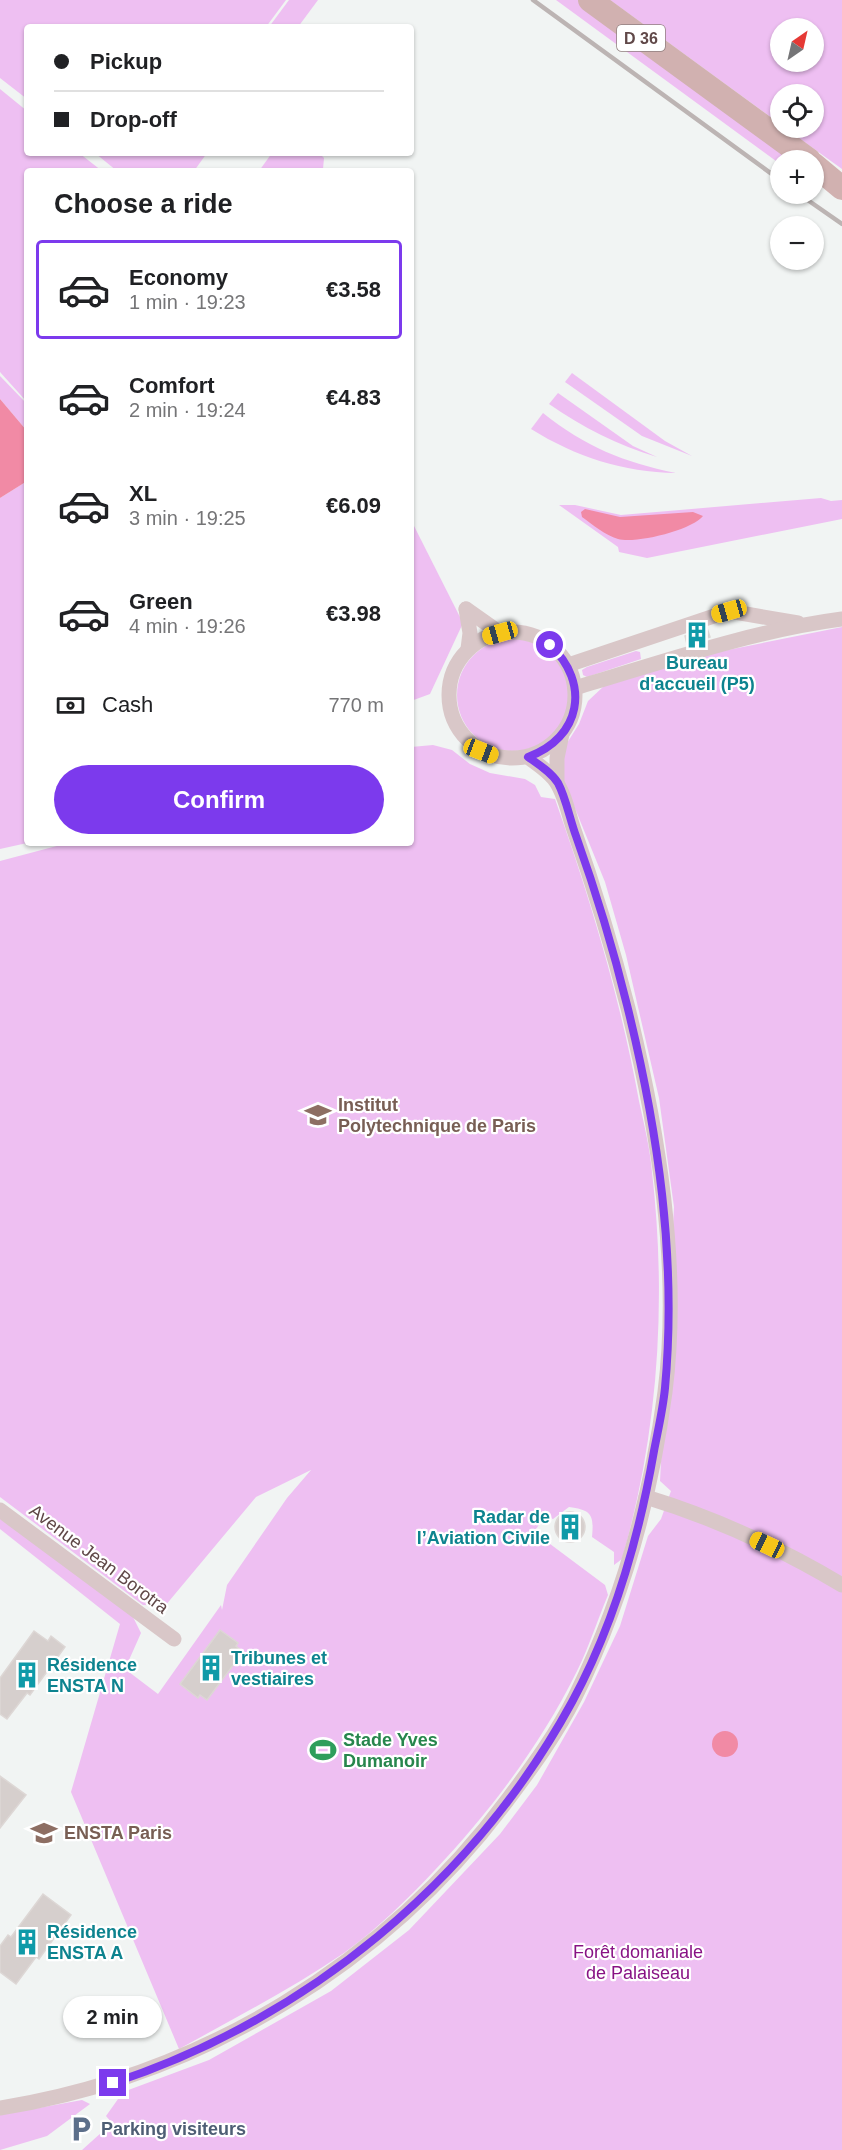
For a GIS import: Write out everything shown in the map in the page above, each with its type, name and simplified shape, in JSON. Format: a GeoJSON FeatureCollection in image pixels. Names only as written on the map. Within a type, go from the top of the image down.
{"type":"FeatureCollection","features":[{"type":"Feature","properties":{"kind":"main road","name":"D 36"},"geometry":{"type":"LineString","coordinates":[[590,0],[794,150]]}},
{"type":"Feature","properties":{"kind":"main road","name":"D 36"},"geometry":{"type":"LineString","coordinates":[[824,169],[842,178]]}},
{"type":"Feature","properties":{"kind":"main road","name":"D 36"},"geometry":{"type":"LineString","coordinates":[[824,173],[842,188]]}},
{"type":"Feature","properties":{"kind":"street"},"geometry":{"type":"LineString","coordinates":[[468,649],[470,633],[466,609],[500,633]]}},
{"type":"Feature","properties":{"kind":"street"},"geometry":{"type":"LineString","coordinates":[[568,665],[729,611],[750,613],[804,625]]}},
{"type":"Feature","properties":{"kind":"street"},"geometry":{"type":"LineString","coordinates":[[575,688],[710,647],[804,625],[842,619]]}},
{"type":"Feature","properties":{"kind":"street"},"geometry":{"type":"LineString","coordinates":[[0,2108],[40,2102],[113,2083],[165,2064],[236,2032],[265,2016],[369,1944],[433,1886],[497,1815],[547,1745],[574,1699],[620,1591],[646,1497],[665,1391],[669,1322],[668,1269],[661,1175],[643,1067],[611,942],[557,782],[557,758],[562,734],[573,712],[575,688],[568,665],[550,645],[526,633],[500,633],[488,636],[468,649],[452,672],[449,686],[451,715],[458,729],[468,741],[481,751],[504,758],[528,757],[541,752],[562,734]]}},
{"type":"Feature","properties":{"kind":"street"},"geometry":{"type":"LineString","coordinates":[[528,757],[557,782]]}},
{"type":"Feature","properties":{"kind":"street"},"geometry":{"type":"LineString","coordinates":[[646,1497],[714,1520],[802,1562],[842,1585]]}},
{"type":"Feature","properties":{"kind":"street","name":"Avenue Jean Borotra"},"geometry":{"type":"LineString","coordinates":[[0,1510],[174,1640]]}},
{"type":"Feature","properties":{"kind":"green space"},"geometry":{"type":"Polygon","coordinates":[[[0,0],[286,0],[268,24],[24,24],[24,97],[0,78],[0,0]]]}},
{"type":"Feature","properties":{"kind":"green space"},"geometry":{"type":"Polygon","coordinates":[[[289,0],[318,0],[300,24],[271,24],[289,0]]]}},
{"type":"Feature","properties":{"kind":"green space"},"geometry":{"type":"Polygon","coordinates":[[[556,0],[580,0],[783,150],[770,150],[770,157],[556,0]]]}},
{"type":"Feature","properties":{"kind":"green space"},"geometry":{"type":"Polygon","coordinates":[[[610,0],[842,0],[842,169],[824,156],[824,150],[816,150],[799,138],[824,138],[824,84],[770,84],[770,117],[610,0]]]}},
{"type":"Feature","properties":{"kind":"green space"},"geometry":{"type":"Polygon","coordinates":[[[0,89],[24,109],[24,156],[83,156],[98,168],[24,168],[24,399],[0,372],[0,89]]]}},
{"type":"Feature","properties":{"kind":"green space"},"geometry":{"type":"Polygon","coordinates":[[[99,156],[205,156],[196,168],[113,168],[99,156]]]}},
{"type":"Feature","properties":{"kind":"green space"},"geometry":{"type":"Polygon","coordinates":[[[270,156],[322,156],[324,158],[323,168],[261,168],[270,156]]]}},
{"type":"Feature","properties":{"kind":"green space"},"geometry":{"type":"Polygon","coordinates":[[[572,373],[665,441],[692,456],[642,436],[565,382],[572,373]]]}},
{"type":"Feature","properties":{"kind":"green space"},"geometry":{"type":"Polygon","coordinates":[[[0,376],[24,401],[24,427],[0,399],[0,376]]]}},
{"type":"Feature","properties":{"kind":"green space"},"geometry":{"type":"Polygon","coordinates":[[[558,393],[633,446],[657,457],[614,441],[562,413],[549,404],[558,393]]]}},
{"type":"Feature","properties":{"kind":"green space"},"geometry":{"type":"Polygon","coordinates":[[[543,413],[574,435],[606,452],[639,464],[676,473],[619,466],[565,448],[531,429],[543,413]]]}},
{"type":"Feature","properties":{"kind":"green space"},"geometry":{"type":"Polygon","coordinates":[[[24,483],[24,844],[0,849],[0,498],[24,483]]]}},
{"type":"Feature","properties":{"kind":"green space"},"geometry":{"type":"Polygon","coordinates":[[[821,498],[831,501],[842,500],[842,519],[647,558],[619,552],[618,547],[559,505],[575,505],[621,515],[821,498]]]}},
{"type":"Feature","properties":{"kind":"green space"},"geometry":{"type":"Polygon","coordinates":[[[414,526],[463,623],[430,694],[414,700],[414,526]]]}},
{"type":"Feature","properties":{"kind":"green space","name":"Forêt domaniale de Palaiseau"},"geometry":{"type":"Polygon","coordinates":[[[842,627],[842,2150],[82,2150],[112,2123],[106,2116],[123,2092],[209,2060],[331,1991],[409,1930],[500,1834],[537,1785],[584,1702],[620,1626],[648,1536],[661,1519],[671,1491],[660,1481],[674,1207],[659,1098],[626,955],[605,882],[561,774],[562,751],[579,724],[588,701],[604,686],[703,655],[842,627]]]}},
{"type":"Feature","properties":{"kind":"green space"},"geometry":{"type":"Polygon","coordinates":[[[513,639],[534,644],[552,656],[564,674],[569,695],[564,716],[552,734],[534,746],[513,751],[492,746],[474,734],[462,716],[457,695],[462,674],[474,656],[492,644],[513,639]]]}},
{"type":"Feature","properties":{"kind":"green space"},"geometry":{"type":"Polygon","coordinates":[[[636,651],[640,652],[641,659],[587,677],[583,675],[582,670],[587,667],[636,651]]]}},
{"type":"Feature","properties":{"kind":"green space","name":"Institut Polytechnique de Paris"},"geometry":{"type":"Polygon","coordinates":[[[433,745],[452,750],[470,764],[490,773],[525,779],[535,785],[541,797],[555,799],[580,873],[623,1024],[651,1163],[659,1270],[659,1319],[651,1416],[644,1464],[622,1559],[614,1565],[614,1552],[592,1537],[592,1519],[583,1510],[569,1507],[553,1519],[545,1516],[534,1532],[605,1585],[608,1595],[581,1662],[563,1699],[531,1751],[476,1824],[391,1914],[356,1944],[283,1991],[179,2049],[71,1792],[120,1624],[0,1529],[0,1517],[132,1615],[141,1633],[125,1669],[158,1694],[221,1605],[222,1610],[227,1585],[287,1498],[311,1470],[256,1497],[165,1606],[143,1605],[0,1497],[0,861],[57,846],[414,846],[414,747],[433,745]]]}},
{"type":"Feature","properties":{"kind":"green space"},"geometry":{"type":"Polygon","coordinates":[[[82,2100],[90,2104],[47,2136],[0,2150],[0,2115],[82,2100]]]}},
{"type":"Feature","properties":{"kind":"shaded area"},"geometry":{"type":"Polygon","coordinates":[[[0,399],[24,427],[24,483],[0,498],[0,399]]]}},
{"type":"Feature","properties":{"kind":"shaded area"},"geometry":{"type":"Polygon","coordinates":[[[585,509],[620,517],[693,512],[703,516],[676,531],[650,538],[626,540],[608,535],[582,517],[581,512],[585,509]]]}},
{"type":"Feature","properties":{"kind":"shaded area"},"geometry":{"type":"Polygon","coordinates":[[[725,1731],[734,1735],[738,1744],[734,1753],[725,1757],[716,1753],[712,1744],[716,1735],[725,1731]]]}},
{"type":"Feature","properties":{"kind":"building"},"geometry":{"type":"Polygon","coordinates":[[[707,628],[710,637],[687,644],[685,636],[707,628]]]}},
{"type":"Feature","properties":{"kind":"building","name":"Radar de l’Aviation Civile"},"geometry":{"type":"Polygon","coordinates":[[[570,1512],[581,1516],[585,1527],[581,1538],[570,1542],[559,1538],[555,1527],[559,1516],[570,1512]]]}},
{"type":"Feature","properties":{"kind":"building","name":"Tribunes et vestiaires"},"geometry":{"type":"Polygon","coordinates":[[[220,1630],[238,1643],[236,1646],[243,1652],[207,1700],[200,1695],[198,1698],[180,1684],[220,1630]]]}},
{"type":"Feature","properties":{"kind":"building","name":"Résidence ENSTA N"},"geometry":{"type":"Polygon","coordinates":[[[34,1631],[48,1641],[51,1636],[65,1647],[30,1695],[27,1693],[7,1719],[0,1714],[0,1678],[34,1631]]]}},
{"type":"Feature","properties":{"kind":"building"},"geometry":{"type":"Polygon","coordinates":[[[0,1776],[26,1795],[0,1828],[0,1776]]]}},
{"type":"Feature","properties":{"kind":"building","name":"Résidence ENSTA A"},"geometry":{"type":"Polygon","coordinates":[[[43,1894],[71,1915],[39,1959],[36,1957],[16,1984],[0,1972],[0,1946],[8,1935],[11,1937],[43,1894]]]}},
{"type":"Feature","properties":{"kind":"railway"},"geometry":{"type":"LineString","coordinates":[[533,0],[770,173]]}},
{"type":"Feature","properties":{"kind":"railway"},"geometry":{"type":"LineString","coordinates":[[813,204],[842,224]]}},
{"type":"Feature","properties":{"kind":"place","name":"Bureau d'accueil (P5)"},"geometry":{"type":"Point","coordinates":[697,635]}},
{"type":"Feature","properties":{"kind":"place","name":"Institut Polytechnique de Paris"},"geometry":{"type":"Point","coordinates":[318,1115]}},
{"type":"Feature","properties":{"kind":"place","name":"Radar de l’Aviation Civile"},"geometry":{"type":"Point","coordinates":[570,1527]}},
{"type":"Feature","properties":{"kind":"place","name":"Tribunes et vestiaires"},"geometry":{"type":"Point","coordinates":[211,1668]}},
{"type":"Feature","properties":{"kind":"place","name":"Résidence ENSTA N"},"geometry":{"type":"Point","coordinates":[27,1675]}},
{"type":"Feature","properties":{"kind":"place","name":"Stade Yves Dumanoir"},"geometry":{"type":"Point","coordinates":[323,1750]}},
{"type":"Feature","properties":{"kind":"place","name":"ENSTA Paris"},"geometry":{"type":"Point","coordinates":[44,1833]}},
{"type":"Feature","properties":{"kind":"place","name":"Résidence ENSTA A"},"geometry":{"type":"Point","coordinates":[27,1942]}},
{"type":"Feature","properties":{"kind":"place","name":"Parking visiteurs"},"geometry":{"type":"Point","coordinates":[81,2129]}},
{"type":"Feature","properties":{"kind":"route"},"geometry":{"type":"LineString","coordinates":[[113,2083],[165,2064],[236,2032],[265,2016],[369,1944],[433,1886],[497,1815],[547,1745],[574,1699],[620,1591],[646,1497],[665,1391],[669,1322],[668,1269],[661,1175],[652,1118],[643,1067],[611,942],[557,782],[544,768],[528,757],[553,744],[562,734],[571,720],[575,704],[573,676],[560,654],[550,645]]}}]}
